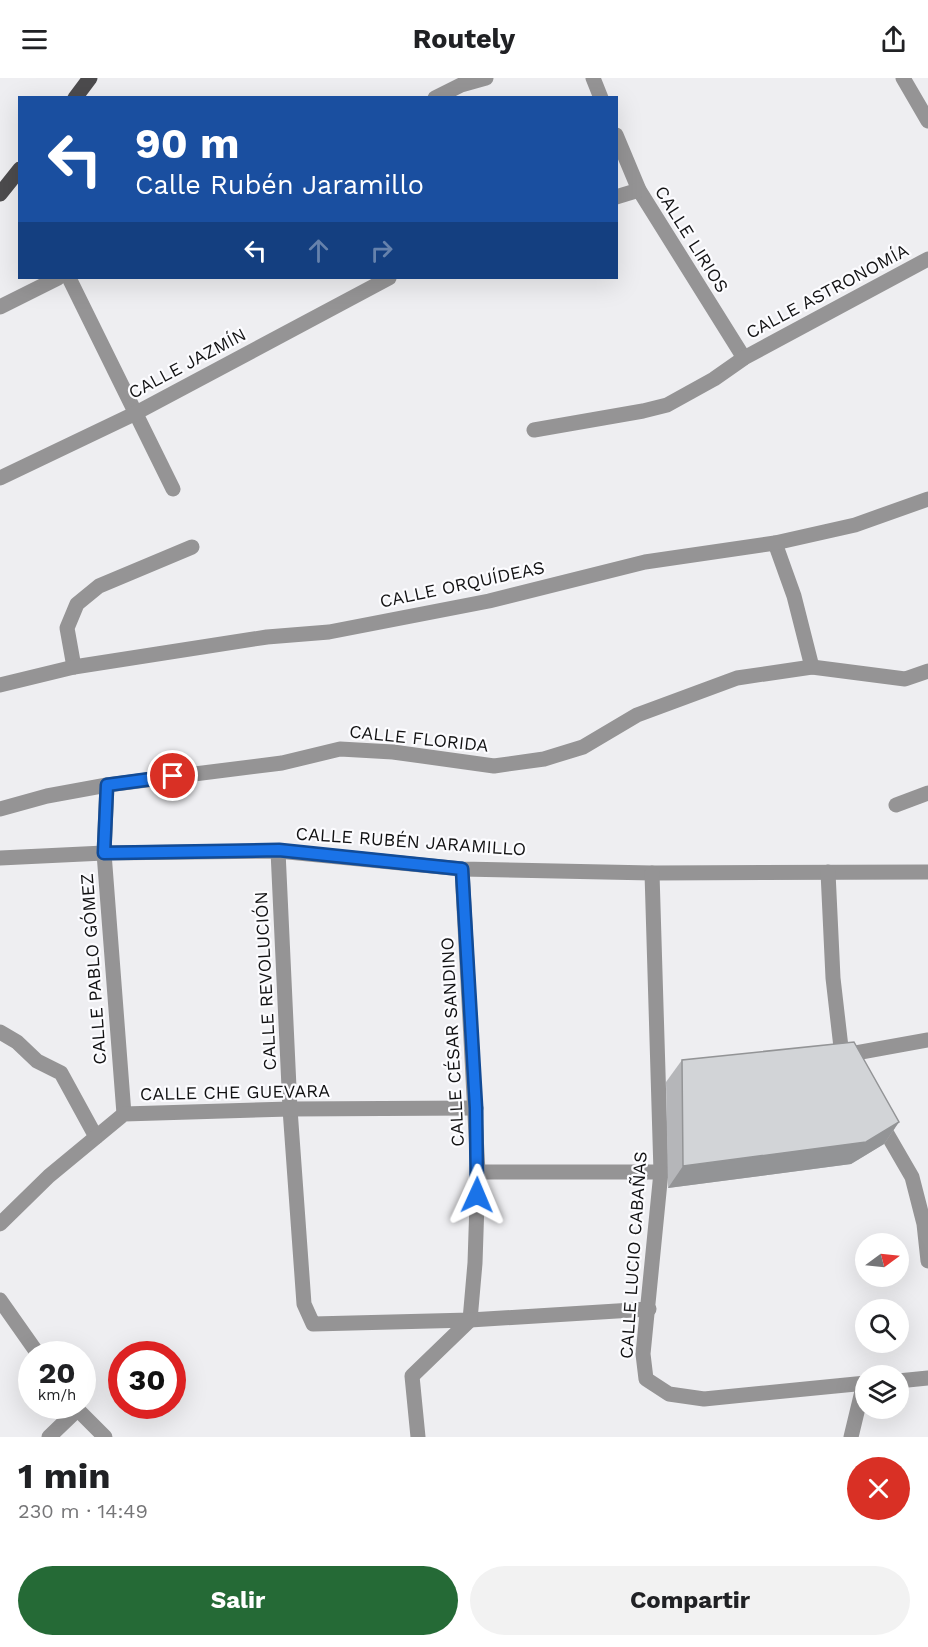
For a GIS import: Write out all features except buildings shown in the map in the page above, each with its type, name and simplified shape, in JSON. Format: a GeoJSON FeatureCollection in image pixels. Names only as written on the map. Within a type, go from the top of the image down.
{"type":"FeatureCollection","features":[{"type":"Feature","properties":{"kind":"main road"},"geometry":{"type":"LineString","coordinates":[[76,96],[90,78]]}},
{"type":"Feature","properties":{"kind":"main road"},"geometry":{"type":"LineString","coordinates":[[0,194],[18,172]]}},
{"type":"Feature","properties":{"kind":"street"},"geometry":{"type":"LineString","coordinates":[[439,96],[461,85],[486,78]]}},
{"type":"Feature","properties":{"kind":"street"},"geometry":{"type":"LineString","coordinates":[[593,78],[600,96]]}},
{"type":"Feature","properties":{"kind":"street"},"geometry":{"type":"LineString","coordinates":[[903,78],[928,121]]}},
{"type":"Feature","properties":{"kind":"street","name":"CALLE LIRIOS"},"geometry":{"type":"LineString","coordinates":[[618,140],[639,190],[744,358]]}},
{"type":"Feature","properties":{"kind":"street"},"geometry":{"type":"LineString","coordinates":[[618,196],[639,190]]}},
{"type":"Feature","properties":{"kind":"street","name":"CALLE ASTRONOMÍA"},"geometry":{"type":"LineString","coordinates":[[534,430],[667,405],[714,379],[744,358],[928,259]]}},
{"type":"Feature","properties":{"kind":"street"},"geometry":{"type":"LineString","coordinates":[[0,307],[56,279]]}},
{"type":"Feature","properties":{"kind":"street"},"geometry":{"type":"LineString","coordinates":[[69,279],[134,414],[173,489]]}},
{"type":"Feature","properties":{"kind":"street","name":"CALLE JAZMÍN"},"geometry":{"type":"LineString","coordinates":[[0,478],[134,414],[387,279]]}},
{"type":"Feature","properties":{"kind":"street","name":"CALLE ORQUÍDEAS"},"geometry":{"type":"LineString","coordinates":[[0,685],[74,667],[267,637],[329,632],[489,601],[645,562],[775,543],[855,525],[928,499]]}},
{"type":"Feature","properties":{"kind":"street"},"geometry":{"type":"LineString","coordinates":[[775,543],[794,596],[812,667]]}},
{"type":"Feature","properties":{"kind":"street"},"geometry":{"type":"LineString","coordinates":[[74,667],[67,628],[77,604],[99,586],[192,547]]}},
{"type":"Feature","properties":{"kind":"street","name":"CALLE FLORIDA"},"geometry":{"type":"LineString","coordinates":[[0,809],[47,796],[107,785],[282,762],[340,748],[393,752],[494,766],[544,759],[583,747],[637,715],[737,678],[812,667],[905,679],[928,671]]}},
{"type":"Feature","properties":{"kind":"street","name":"CALLE PABLO GÓMEZ"},"geometry":{"type":"LineString","coordinates":[[107,785],[104,853],[124,1114]]}},
{"type":"Feature","properties":{"kind":"street"},"geometry":{"type":"LineString","coordinates":[[896,805],[928,794]]}},
{"type":"Feature","properties":{"kind":"street","name":"CALLE RUBÉN JARAMILLO"},"geometry":{"type":"LineString","coordinates":[[0,858],[104,853],[279,850],[462,869],[652,873],[928,872]]}},
{"type":"Feature","properties":{"kind":"street","name":"CALLE REVOLUCIÓN"},"geometry":{"type":"LineString","coordinates":[[279,850],[290,1109],[304,1304],[313,1324],[470,1320]]}},
{"type":"Feature","properties":{"kind":"street","name":"CALLE CÉSAR SANDINO"},"geometry":{"type":"LineString","coordinates":[[462,869],[478,1172],[475,1263],[470,1320]]}},
{"type":"Feature","properties":{"kind":"street"},"geometry":{"type":"LineString","coordinates":[[828,872],[833,978],[842,1056],[853,1076]]}},
{"type":"Feature","properties":{"kind":"street","name":"CALLE LUCIO CABAÑAS"},"geometry":{"type":"LineString","coordinates":[[652,873],[665,1078],[661,1172],[643,1354],[646,1379],[669,1394],[704,1399],[855,1384]]}},
{"type":"Feature","properties":{"kind":"street"},"geometry":{"type":"LineString","coordinates":[[0,1032],[17,1042],[37,1061],[60,1074],[96,1137]]}},
{"type":"Feature","properties":{"kind":"street"},"geometry":{"type":"LineString","coordinates":[[821,1058],[928,1040]]}},
{"type":"Feature","properties":{"kind":"street"},"geometry":{"type":"LineString","coordinates":[[870,1105],[912,1177],[924,1224],[928,1261]]}},
{"type":"Feature","properties":{"kind":"street","name":"CALLE CHE GUEVARA"},"geometry":{"type":"LineString","coordinates":[[0,1224],[49,1176],[124,1114],[290,1109],[476,1108]]}},
{"type":"Feature","properties":{"kind":"street"},"geometry":{"type":"LineString","coordinates":[[478,1172],[661,1172]]}},
{"type":"Feature","properties":{"kind":"street"},"geometry":{"type":"LineString","coordinates":[[0,1300],[29,1341]]}},
{"type":"Feature","properties":{"kind":"street"},"geometry":{"type":"LineString","coordinates":[[418,1437],[412,1376],[470,1320],[649,1309]]}},
{"type":"Feature","properties":{"kind":"street"},"geometry":{"type":"LineString","coordinates":[[909,1380],[928,1378]]}},
{"type":"Feature","properties":{"kind":"street"},"geometry":{"type":"LineString","coordinates":[[49,1437],[66,1419]]}},
{"type":"Feature","properties":{"kind":"street"},"geometry":{"type":"LineString","coordinates":[[87,1419],[105,1437]]}},
{"type":"Feature","properties":{"kind":"street"},"geometry":{"type":"LineString","coordinates":[[851,1437],[856,1419]]}},
{"type":"Feature","properties":{"kind":"route"},"geometry":{"type":"LineString","coordinates":[[173,776],[107,785],[104,853],[279,850],[462,869],[476,1108],[477,1195]]}}]}
